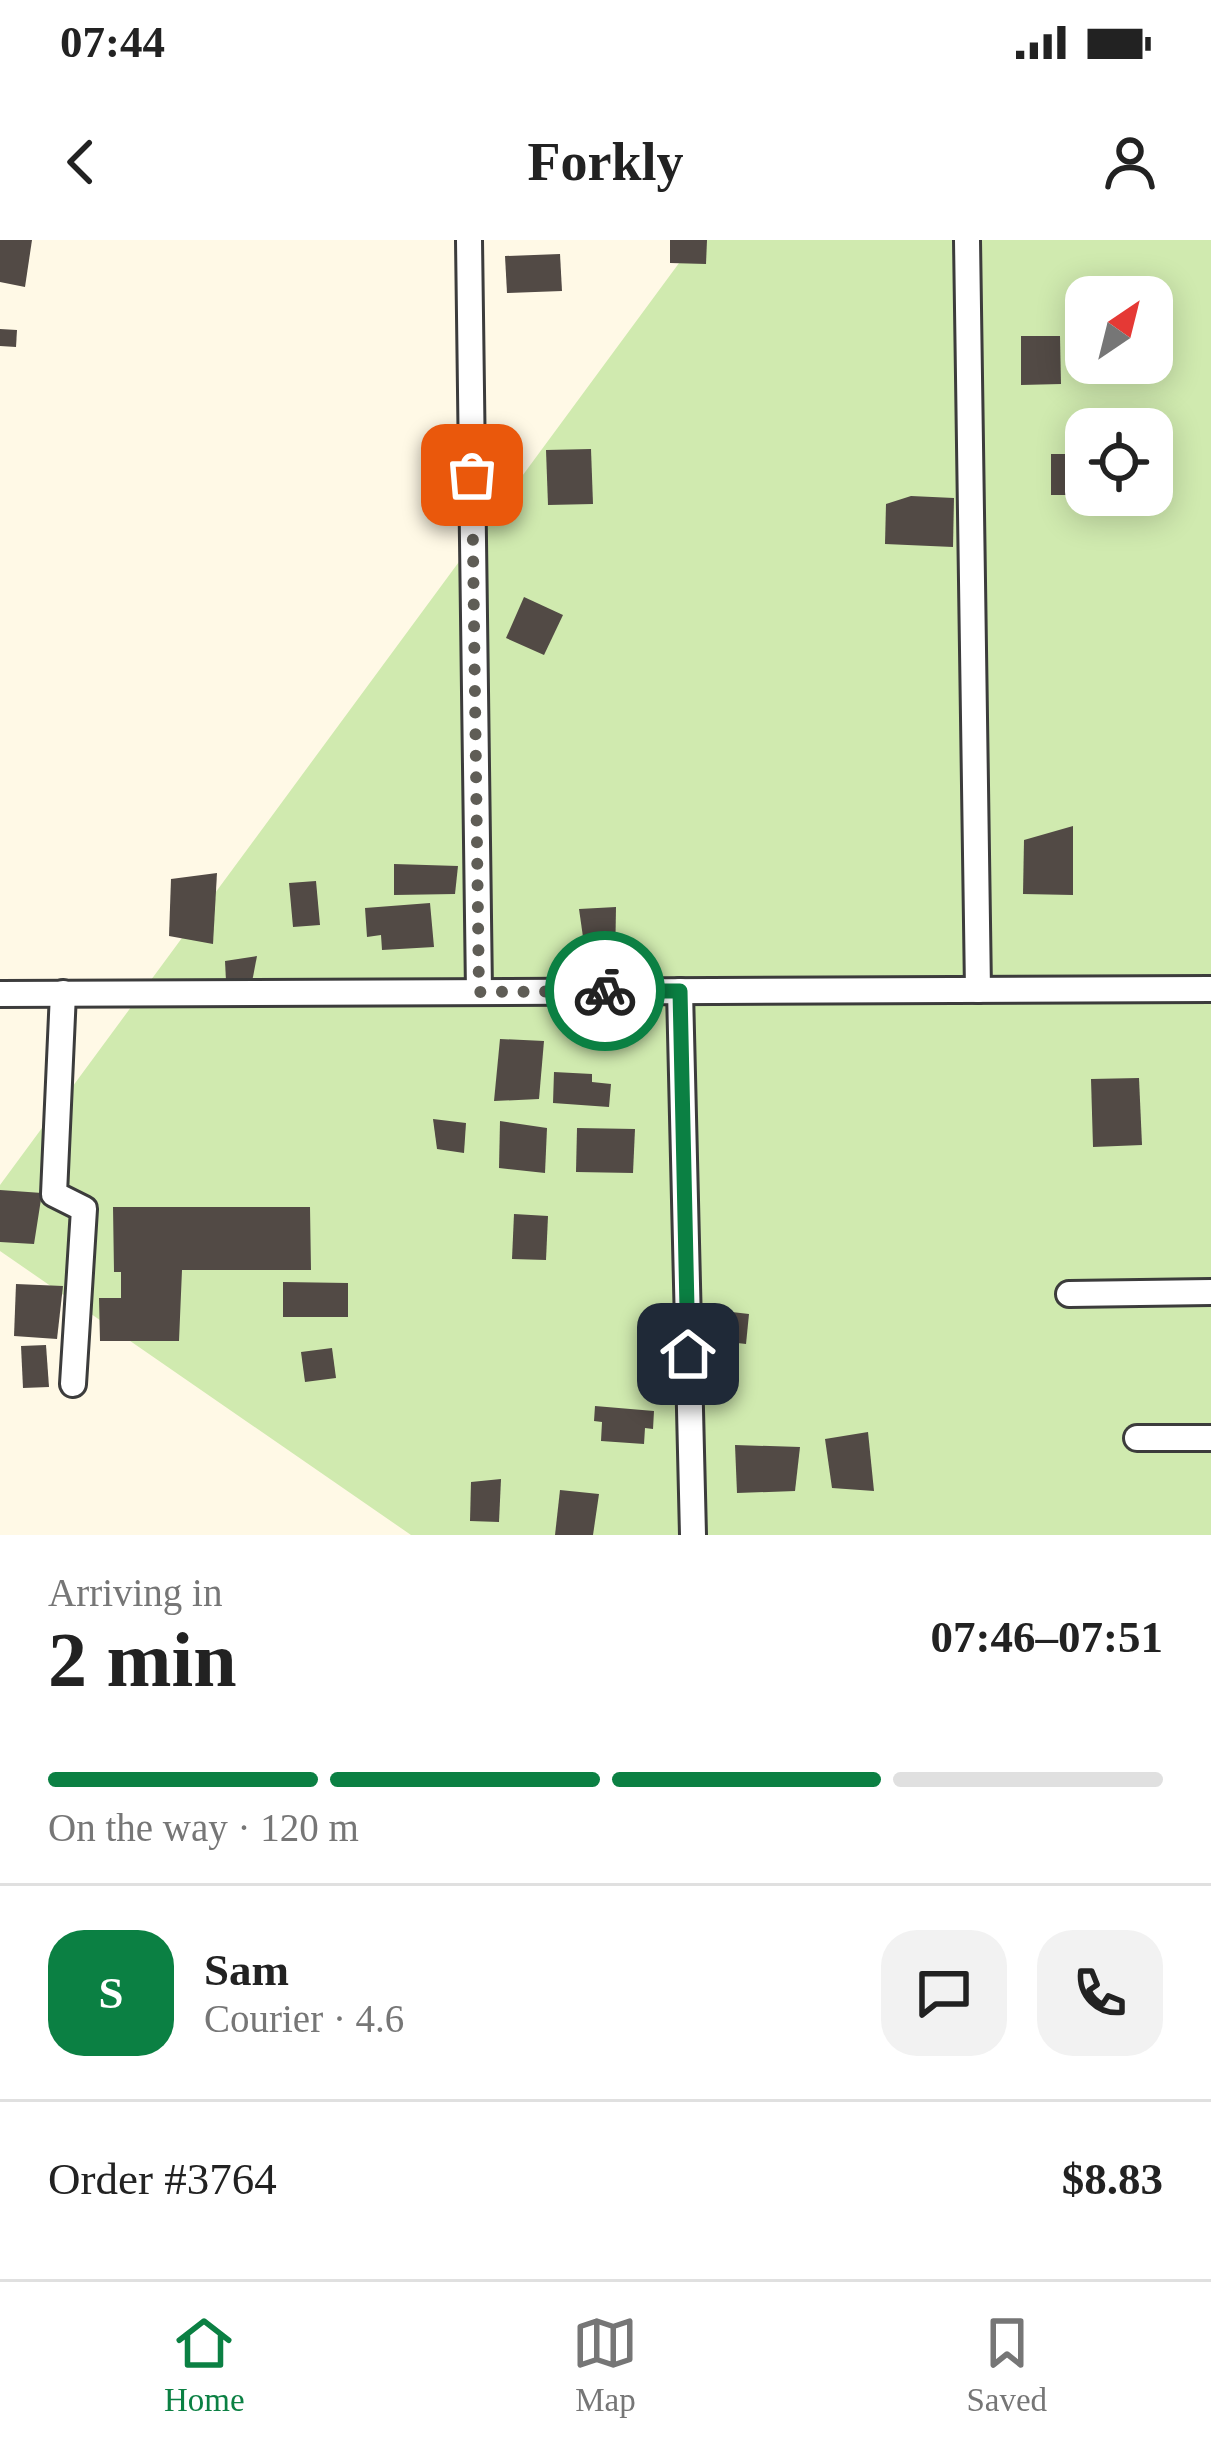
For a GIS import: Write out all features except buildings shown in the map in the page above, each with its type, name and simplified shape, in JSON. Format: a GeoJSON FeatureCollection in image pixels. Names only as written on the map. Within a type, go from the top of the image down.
{"type":"FeatureCollection","features":[{"type":"Feature","properties":{"kind":"street"},"geometry":{"type":"LineString","coordinates":[[469,240],[479,992]]}},
{"type":"Feature","properties":{"kind":"street"},"geometry":{"type":"LineString","coordinates":[[967,240],[978,990]]}},
{"type":"Feature","properties":{"kind":"street"},"geometry":{"type":"LineString","coordinates":[[0,994],[1211,989]]}},
{"type":"Feature","properties":{"kind":"street"},"geometry":{"type":"LineString","coordinates":[[680,991],[693,1535]]}},
{"type":"Feature","properties":{"kind":"street"},"geometry":{"type":"LineString","coordinates":[[63,994],[54,1194],[84,1209],[73,1384]]}},
{"type":"Feature","properties":{"kind":"street"},"geometry":{"type":"LineString","coordinates":[[1069,1294],[1211,1292]]}},
{"type":"Feature","properties":{"kind":"street"},"geometry":{"type":"LineString","coordinates":[[1137,1438],[1211,1438]]}},
{"type":"Feature","properties":{"kind":"green space"},"geometry":{"type":"Polygon","coordinates":[[[696,240],[1211,240],[1211,1535],[411,1535],[0,1251],[0,1185],[696,240]]]}},
{"type":"Feature","properties":{"kind":"way so far"},"geometry":{"type":"LineString","coordinates":[[472,475],[479,992],[605,991]]}},
{"type":"Feature","properties":{"kind":"route"},"geometry":{"type":"LineString","coordinates":[[605,991],[680,991],[688,1354]]}}]}
